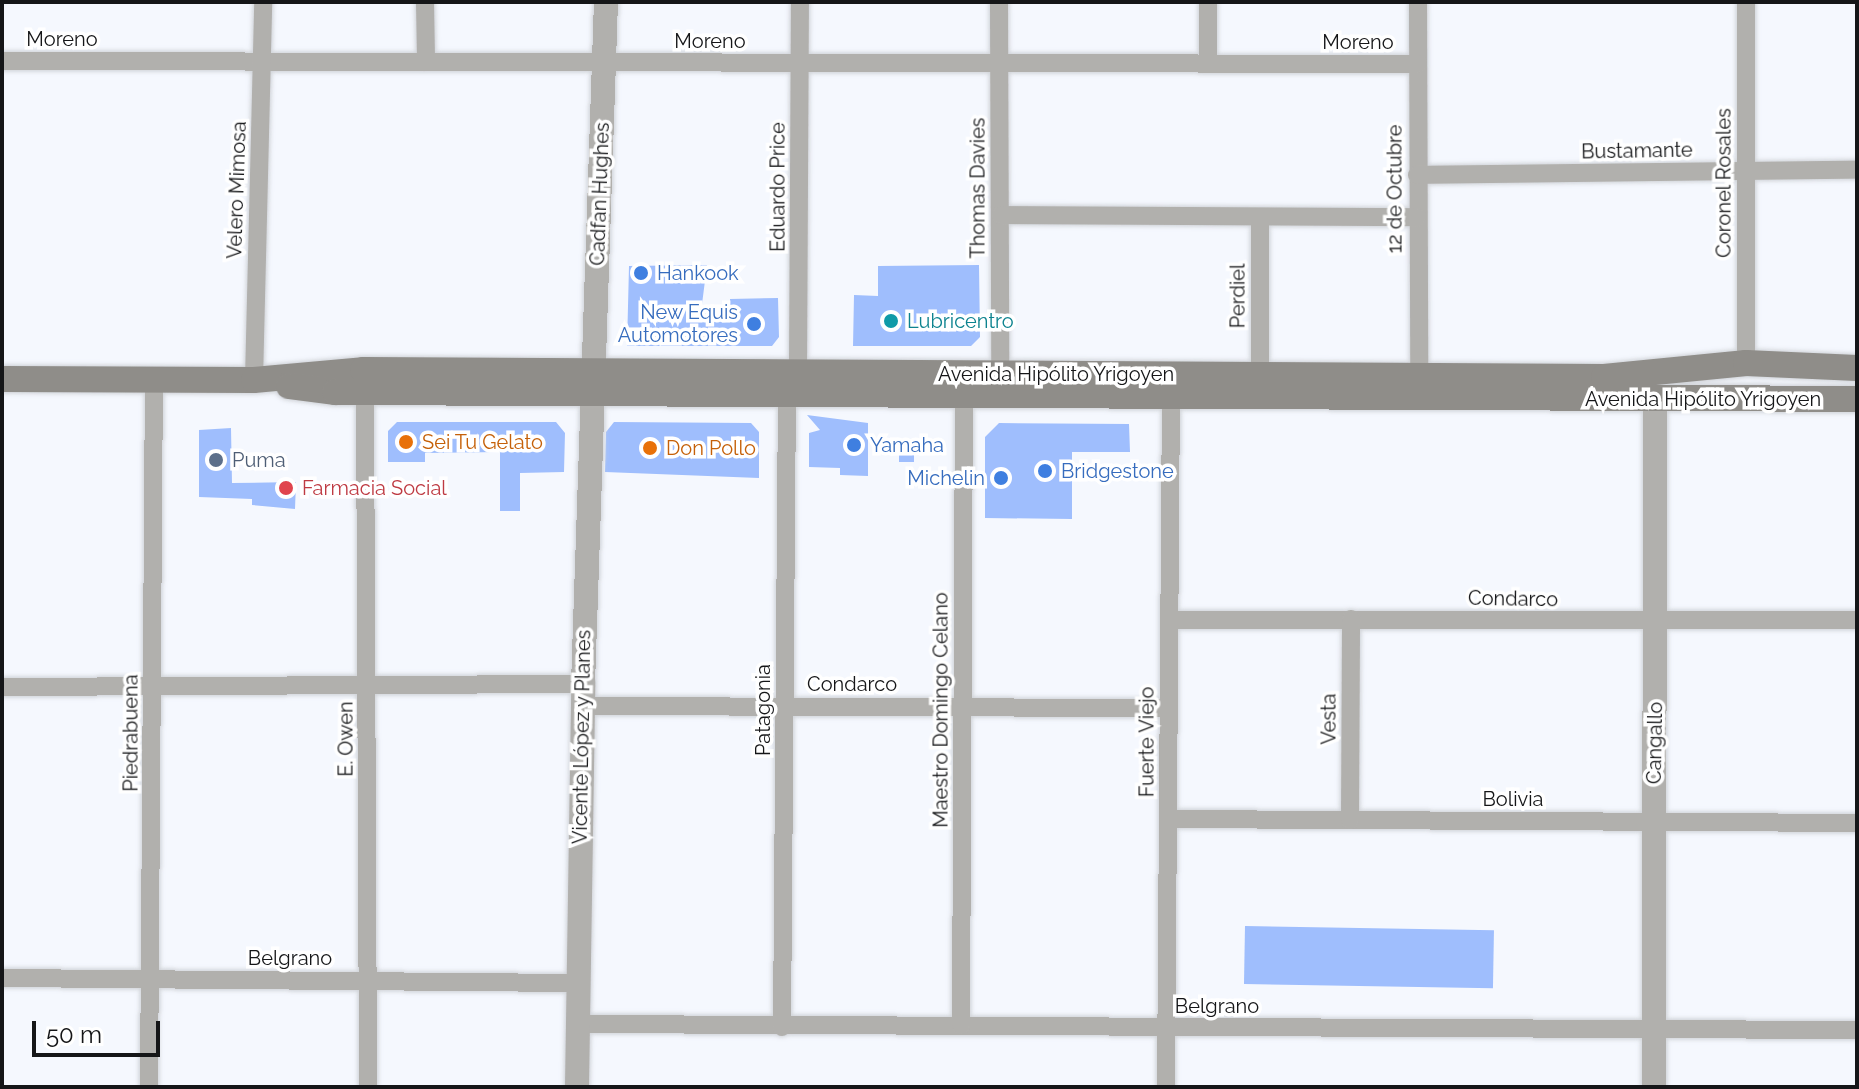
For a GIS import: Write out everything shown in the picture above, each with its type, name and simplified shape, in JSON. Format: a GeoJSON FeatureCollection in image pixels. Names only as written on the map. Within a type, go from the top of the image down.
{"type":"FeatureCollection","features":[{"type":"Feature","properties":{"kind":"main road","name":"Avenida Hipólito Yrigoyen"},"geometry":{"type":"LineString","coordinates":[[2,379],[254,380],[365,392],[593,384],[792,383],[1000,373],[1604,377],[1746,363],[1857,368]]}},
{"type":"Feature","properties":{"kind":"main road"},"geometry":{"type":"LineString","coordinates":[[1710,399],[1746,363],[1779,399]]}},
{"type":"Feature","properties":{"kind":"main road"},"geometry":{"type":"LineString","coordinates":[[1604,377],[1655,399],[1690,369]]}},
{"type":"Feature","properties":{"kind":"main road","name":"Avenida Hipólito Yrigoyen"},"geometry":{"type":"LineString","coordinates":[[254,380],[363,370],[593,384]]}},
{"type":"Feature","properties":{"kind":"main road","name":"Avenida Hipólito Yrigoyen"},"geometry":{"type":"LineString","coordinates":[[792,383],[964,395],[1857,399]]}},
{"type":"Feature","properties":{"kind":"street","name":"Velero Mimosa"},"geometry":{"type":"LineString","coordinates":[[254,380],[263,2]]}},
{"type":"Feature","properties":{"kind":"street"},"geometry":{"type":"LineString","coordinates":[[425,2],[426,62]]}},
{"type":"Feature","properties":{"kind":"street","name":"Cadfan Hughes"},"geometry":{"type":"LineString","coordinates":[[593,384],[606,2]]}},
{"type":"Feature","properties":{"kind":"street","name":"Eduardo Price"},"geometry":{"type":"LineString","coordinates":[[792,383],[800,2]]}},
{"type":"Feature","properties":{"kind":"street","name":"Thomas Davies"},"geometry":{"type":"LineString","coordinates":[[999,2],[1000,373]]}},
{"type":"Feature","properties":{"kind":"street"},"geometry":{"type":"LineString","coordinates":[[1208,2],[1208,64]]}},
{"type":"Feature","properties":{"kind":"street","name":"12 de Octubre"},"geometry":{"type":"LineString","coordinates":[[1418,2],[1419,376]]}},
{"type":"Feature","properties":{"kind":"street","name":"Coronel Rosales"},"geometry":{"type":"LineString","coordinates":[[1746,2],[1746,363]]}},
{"type":"Feature","properties":{"kind":"street","name":"Moreno"},"geometry":{"type":"LineString","coordinates":[[2,61],[1418,64]]}},
{"type":"Feature","properties":{"kind":"street","name":"Bustamante"},"geometry":{"type":"LineString","coordinates":[[1417,175],[1857,170]]}},
{"type":"Feature","properties":{"kind":"street"},"geometry":{"type":"LineString","coordinates":[[1001,215],[1417,217]]}},
{"type":"Feature","properties":{"kind":"street","name":"Perdiel"},"geometry":{"type":"LineString","coordinates":[[1260,218],[1260,375]]}},
{"type":"Feature","properties":{"kind":"street","name":"Piedrabuena"},"geometry":{"type":"LineString","coordinates":[[149,1087],[154,379]]}},
{"type":"Feature","properties":{"kind":"street","name":"Patagonia"},"geometry":{"type":"LineString","coordinates":[[782,1027],[792,383]]}},
{"type":"Feature","properties":{"kind":"street","name":"Vicente López y Planes"},"geometry":{"type":"LineString","coordinates":[[577,1087],[583,695],[593,384]]}},
{"type":"Feature","properties":{"kind":"street","name":"E. Owen"},"geometry":{"type":"LineString","coordinates":[[365,392],[368,1087]]}},
{"type":"Feature","properties":{"kind":"street","name":"Maestro Domingo Celano"},"geometry":{"type":"LineString","coordinates":[[961,1025],[964,395]]}},
{"type":"Feature","properties":{"kind":"street","name":"Fuerte Viejo"},"geometry":{"type":"LineString","coordinates":[[1166,1087],[1171,396]]}},
{"type":"Feature","properties":{"kind":"street","name":"Cangallo"},"geometry":{"type":"LineString","coordinates":[[1654,1087],[1655,399]]}},
{"type":"Feature","properties":{"kind":"street","name":"Vesta"},"geometry":{"type":"LineString","coordinates":[[1350,820],[1351,619]]}},
{"type":"Feature","properties":{"kind":"street","name":"Condarco"},"geometry":{"type":"LineString","coordinates":[[1169,620],[1656,623],[1857,620]]}},
{"type":"Feature","properties":{"kind":"street","name":"Condarco"},"geometry":{"type":"LineString","coordinates":[[2,687],[153,683],[368,686],[785,706],[1168,708]]}},
{"type":"Feature","properties":{"kind":"street","name":"Bolivia"},"geometry":{"type":"LineString","coordinates":[[1169,819],[1857,823]]}},
{"type":"Feature","properties":{"kind":"street","name":"Belgrano"},"geometry":{"type":"LineString","coordinates":[[2,978],[577,983]]}},
{"type":"Feature","properties":{"kind":"street","name":"Belgrano"},"geometry":{"type":"LineString","coordinates":[[577,1024],[1857,1030]]}},
{"type":"Feature","properties":{"kind":"building"},"geometry":{"type":"Polygon","coordinates":[[[707,265],[701,312],[730,311],[730,299],[778,298],[779,337],[772,346],[627,346],[629,266],[707,265]]]}},
{"type":"Feature","properties":{"kind":"building"},"geometry":{"type":"Polygon","coordinates":[[[979,265],[980,337],[971,346],[853,346],[854,295],[878,296],[878,266],[979,265]]]}},
{"type":"Feature","properties":{"kind":"building"},"geometry":{"type":"Polygon","coordinates":[[[807,415],[868,423],[868,476],[840,475],[840,468],[809,467],[809,433],[820,430],[807,415]]]}},
{"type":"Feature","properties":{"kind":"building"},"geometry":{"type":"Polygon","coordinates":[[[397,422],[556,422],[565,433],[564,472],[520,473],[520,511],[500,511],[500,452],[425,453],[425,462],[388,462],[388,431],[397,422]]]}},
{"type":"Feature","properties":{"kind":"building"},"geometry":{"type":"Polygon","coordinates":[[[614,422],[751,423],[759,432],[759,478],[605,472],[606,432],[614,422]]]}},
{"type":"Feature","properties":{"kind":"building"},"geometry":{"type":"Polygon","coordinates":[[[999,423],[1129,424],[1130,452],[1072,452],[1072,519],[985,518],[985,437],[999,423]]]}},
{"type":"Feature","properties":{"kind":"building"},"geometry":{"type":"Polygon","coordinates":[[[231,428],[232,483],[296,482],[295,509],[252,505],[252,499],[199,497],[199,430],[231,428]]]}},
{"type":"Feature","properties":{"kind":"building"},"geometry":{"type":"Polygon","coordinates":[[[899,446],[914,446],[914,462],[899,462],[899,446]]]}},
{"type":"Feature","properties":{"kind":"building"},"geometry":{"type":"Polygon","coordinates":[[[1245,926],[1494,930],[1493,988],[1244,984],[1245,926]]]}},
{"type":"Feature","properties":{"kind":"place","name":"Hankook"},"geometry":{"type":"Point","coordinates":[641,273]}},
{"type":"Feature","properties":{"kind":"place","name":"Lubricentro"},"geometry":{"type":"Point","coordinates":[891,321]}},
{"type":"Feature","properties":{"kind":"place","name":"New Equis Automotores"},"geometry":{"type":"Point","coordinates":[754,324]}},
{"type":"Feature","properties":{"kind":"place","name":"Sei Tu Gelato"},"geometry":{"type":"Point","coordinates":[406,442]}},
{"type":"Feature","properties":{"kind":"place","name":"Yamaha"},"geometry":{"type":"Point","coordinates":[854,445]}},
{"type":"Feature","properties":{"kind":"place","name":"Don Pollo"},"geometry":{"type":"Point","coordinates":[650,448]}},
{"type":"Feature","properties":{"kind":"place","name":"Puma"},"geometry":{"type":"Point","coordinates":[216,460]}},
{"type":"Feature","properties":{"kind":"place","name":"Bridgestone"},"geometry":{"type":"Point","coordinates":[1045,471]}},
{"type":"Feature","properties":{"kind":"place","name":"Michelin"},"geometry":{"type":"Point","coordinates":[1001,478]}},
{"type":"Feature","properties":{"kind":"place","name":"Farmacia Social"},"geometry":{"type":"Point","coordinates":[286,488]}}]}
